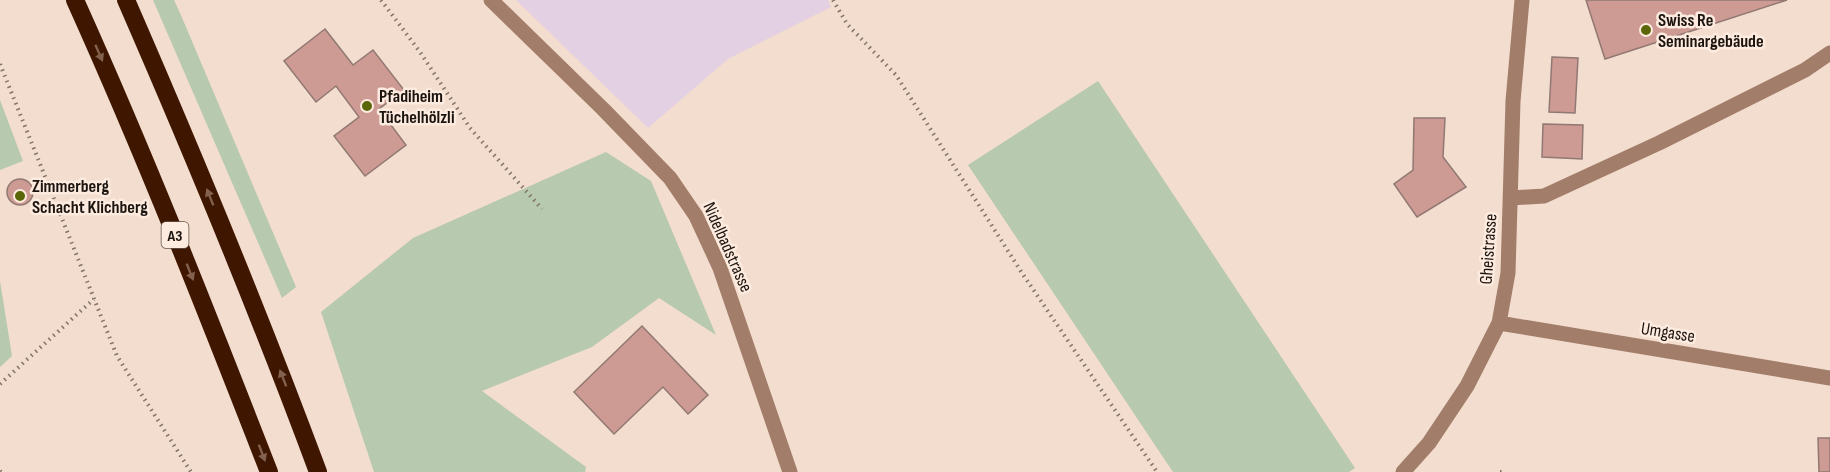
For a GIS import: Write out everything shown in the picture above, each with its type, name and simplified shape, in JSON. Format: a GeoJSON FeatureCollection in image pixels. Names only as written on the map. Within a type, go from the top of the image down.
{"type":"FeatureCollection","features":[{"type":"Feature","properties":{"kind":"highway","name":"A3"},"geometry":{"type":"LineString","coordinates":[[75,0],[199,292],[269,472]]}},
{"type":"Feature","properties":{"kind":"highway"},"geometry":{"type":"LineString","coordinates":[[126,0],[238,265],[318,472]]}},
{"type":"Feature","properties":{"kind":"street","name":"Nidelbadstrasse"},"geometry":{"type":"LineString","coordinates":[[492,0],[670,178],[696,216],[720,268],[790,472]]}},
{"type":"Feature","properties":{"kind":"street","name":"Gheistrasse"},"geometry":{"type":"LineString","coordinates":[[1404,472],[1429,443],[1467,386],[1499,323],[1508,273],[1513,101],[1522,0]]}},
{"type":"Feature","properties":{"kind":"street"},"geometry":{"type":"LineString","coordinates":[[1511,198],[1544,196],[1659,143],[1804,70],[1830,53]]}},
{"type":"Feature","properties":{"kind":"street","name":"Umgasse"},"geometry":{"type":"LineString","coordinates":[[1499,323],[1830,378]]}},
{"type":"Feature","properties":{"kind":"path"},"geometry":{"type":"LineString","coordinates":[[381,0],[420,52],[470,128],[542,209]]}},
{"type":"Feature","properties":{"kind":"path"},"geometry":{"type":"LineString","coordinates":[[833,0],[847,24],[896,75],[1022,273],[1157,472]]}},
{"type":"Feature","properties":{"kind":"path"},"geometry":{"type":"LineString","coordinates":[[0,64],[117,356],[191,472]]}},
{"type":"Feature","properties":{"kind":"path"},"geometry":{"type":"LineString","coordinates":[[0,384],[93,299]]}},
{"type":"Feature","properties":{"kind":"path"},"geometry":{"type":"LineString","coordinates":[[1500,472],[1505,472]]}},
{"type":"Feature","properties":{"kind":"shaded area"},"geometry":{"type":"Polygon","coordinates":[[[516,0],[828,0],[831,7],[728,59],[648,128],[516,0]]]}},
{"type":"Feature","properties":{"kind":"green space"},"geometry":{"type":"Polygon","coordinates":[[[153,0],[174,0],[180,13],[296,287],[282,298],[153,0]]]}},
{"type":"Feature","properties":{"kind":"green space"},"geometry":{"type":"Polygon","coordinates":[[[1098,81],[1355,468],[1349,472],[1173,472],[968,165],[1098,81]]]}},
{"type":"Feature","properties":{"kind":"green space"},"geometry":{"type":"Polygon","coordinates":[[[0,100],[23,161],[0,170],[0,100]]]}},
{"type":"Feature","properties":{"kind":"green space"},"geometry":{"type":"Polygon","coordinates":[[[606,152],[651,181],[716,335],[659,298],[592,347],[482,391],[586,467],[585,472],[374,472],[321,312],[413,238],[606,152]]]}},
{"type":"Feature","properties":{"kind":"green space"},"geometry":{"type":"Polygon","coordinates":[[[0,281],[12,356],[0,367],[0,281]]]}},
{"type":"Feature","properties":{"kind":"building","name":"Swiss Re Seminargebäude"},"geometry":{"type":"Polygon","coordinates":[[[1586,0],[1787,0],[1605,59],[1586,0]]]}},
{"type":"Feature","properties":{"kind":"building","name":"Pfadiheim Tüchelhölzli"},"geometry":{"type":"Polygon","coordinates":[[[325,29],[353,65],[373,50],[404,90],[379,109],[406,145],[365,176],[334,136],[359,117],[336,86],[316,102],[284,61],[325,29]]]}},
{"type":"Feature","properties":{"kind":"building"},"geometry":{"type":"Polygon","coordinates":[[[1552,57],[1578,58],[1575,113],[1549,112],[1552,57]]]}},
{"type":"Feature","properties":{"kind":"building"},"geometry":{"type":"Polygon","coordinates":[[[1414,118],[1445,118],[1443,157],[1466,187],[1417,217],[1394,184],[1413,170],[1414,118]]]}},
{"type":"Feature","properties":{"kind":"building"},"geometry":{"type":"Polygon","coordinates":[[[1543,124],[1583,125],[1582,159],[1542,157],[1543,124]]]}},
{"type":"Feature","properties":{"kind":"building","name":"Zimmerberg Schacht Klichberg"},"geometry":{"type":"Polygon","coordinates":[[[20,179],[29,183],[33,192],[29,201],[20,205],[11,201],[7,192],[11,183],[20,179]]]}},
{"type":"Feature","properties":{"kind":"building"},"geometry":{"type":"Polygon","coordinates":[[[642,326],[708,395],[688,414],[663,387],[614,434],[574,392],[642,326]]]}},
{"type":"Feature","properties":{"kind":"building"},"geometry":{"type":"Polygon","coordinates":[[[1818,438],[1830,438],[1830,472],[1819,472],[1818,438]]]}},
{"type":"Feature","properties":{"kind":"place","name":"Swiss Re Seminargebäude"},"geometry":{"type":"Point","coordinates":[1646,30]}},
{"type":"Feature","properties":{"kind":"place","name":"Pfadiheim Tüchelhölzli"},"geometry":{"type":"Point","coordinates":[367,106]}},
{"type":"Feature","properties":{"kind":"place","name":"Zimmerberg Schacht Klichberg"},"geometry":{"type":"Point","coordinates":[20,196]}}]}
